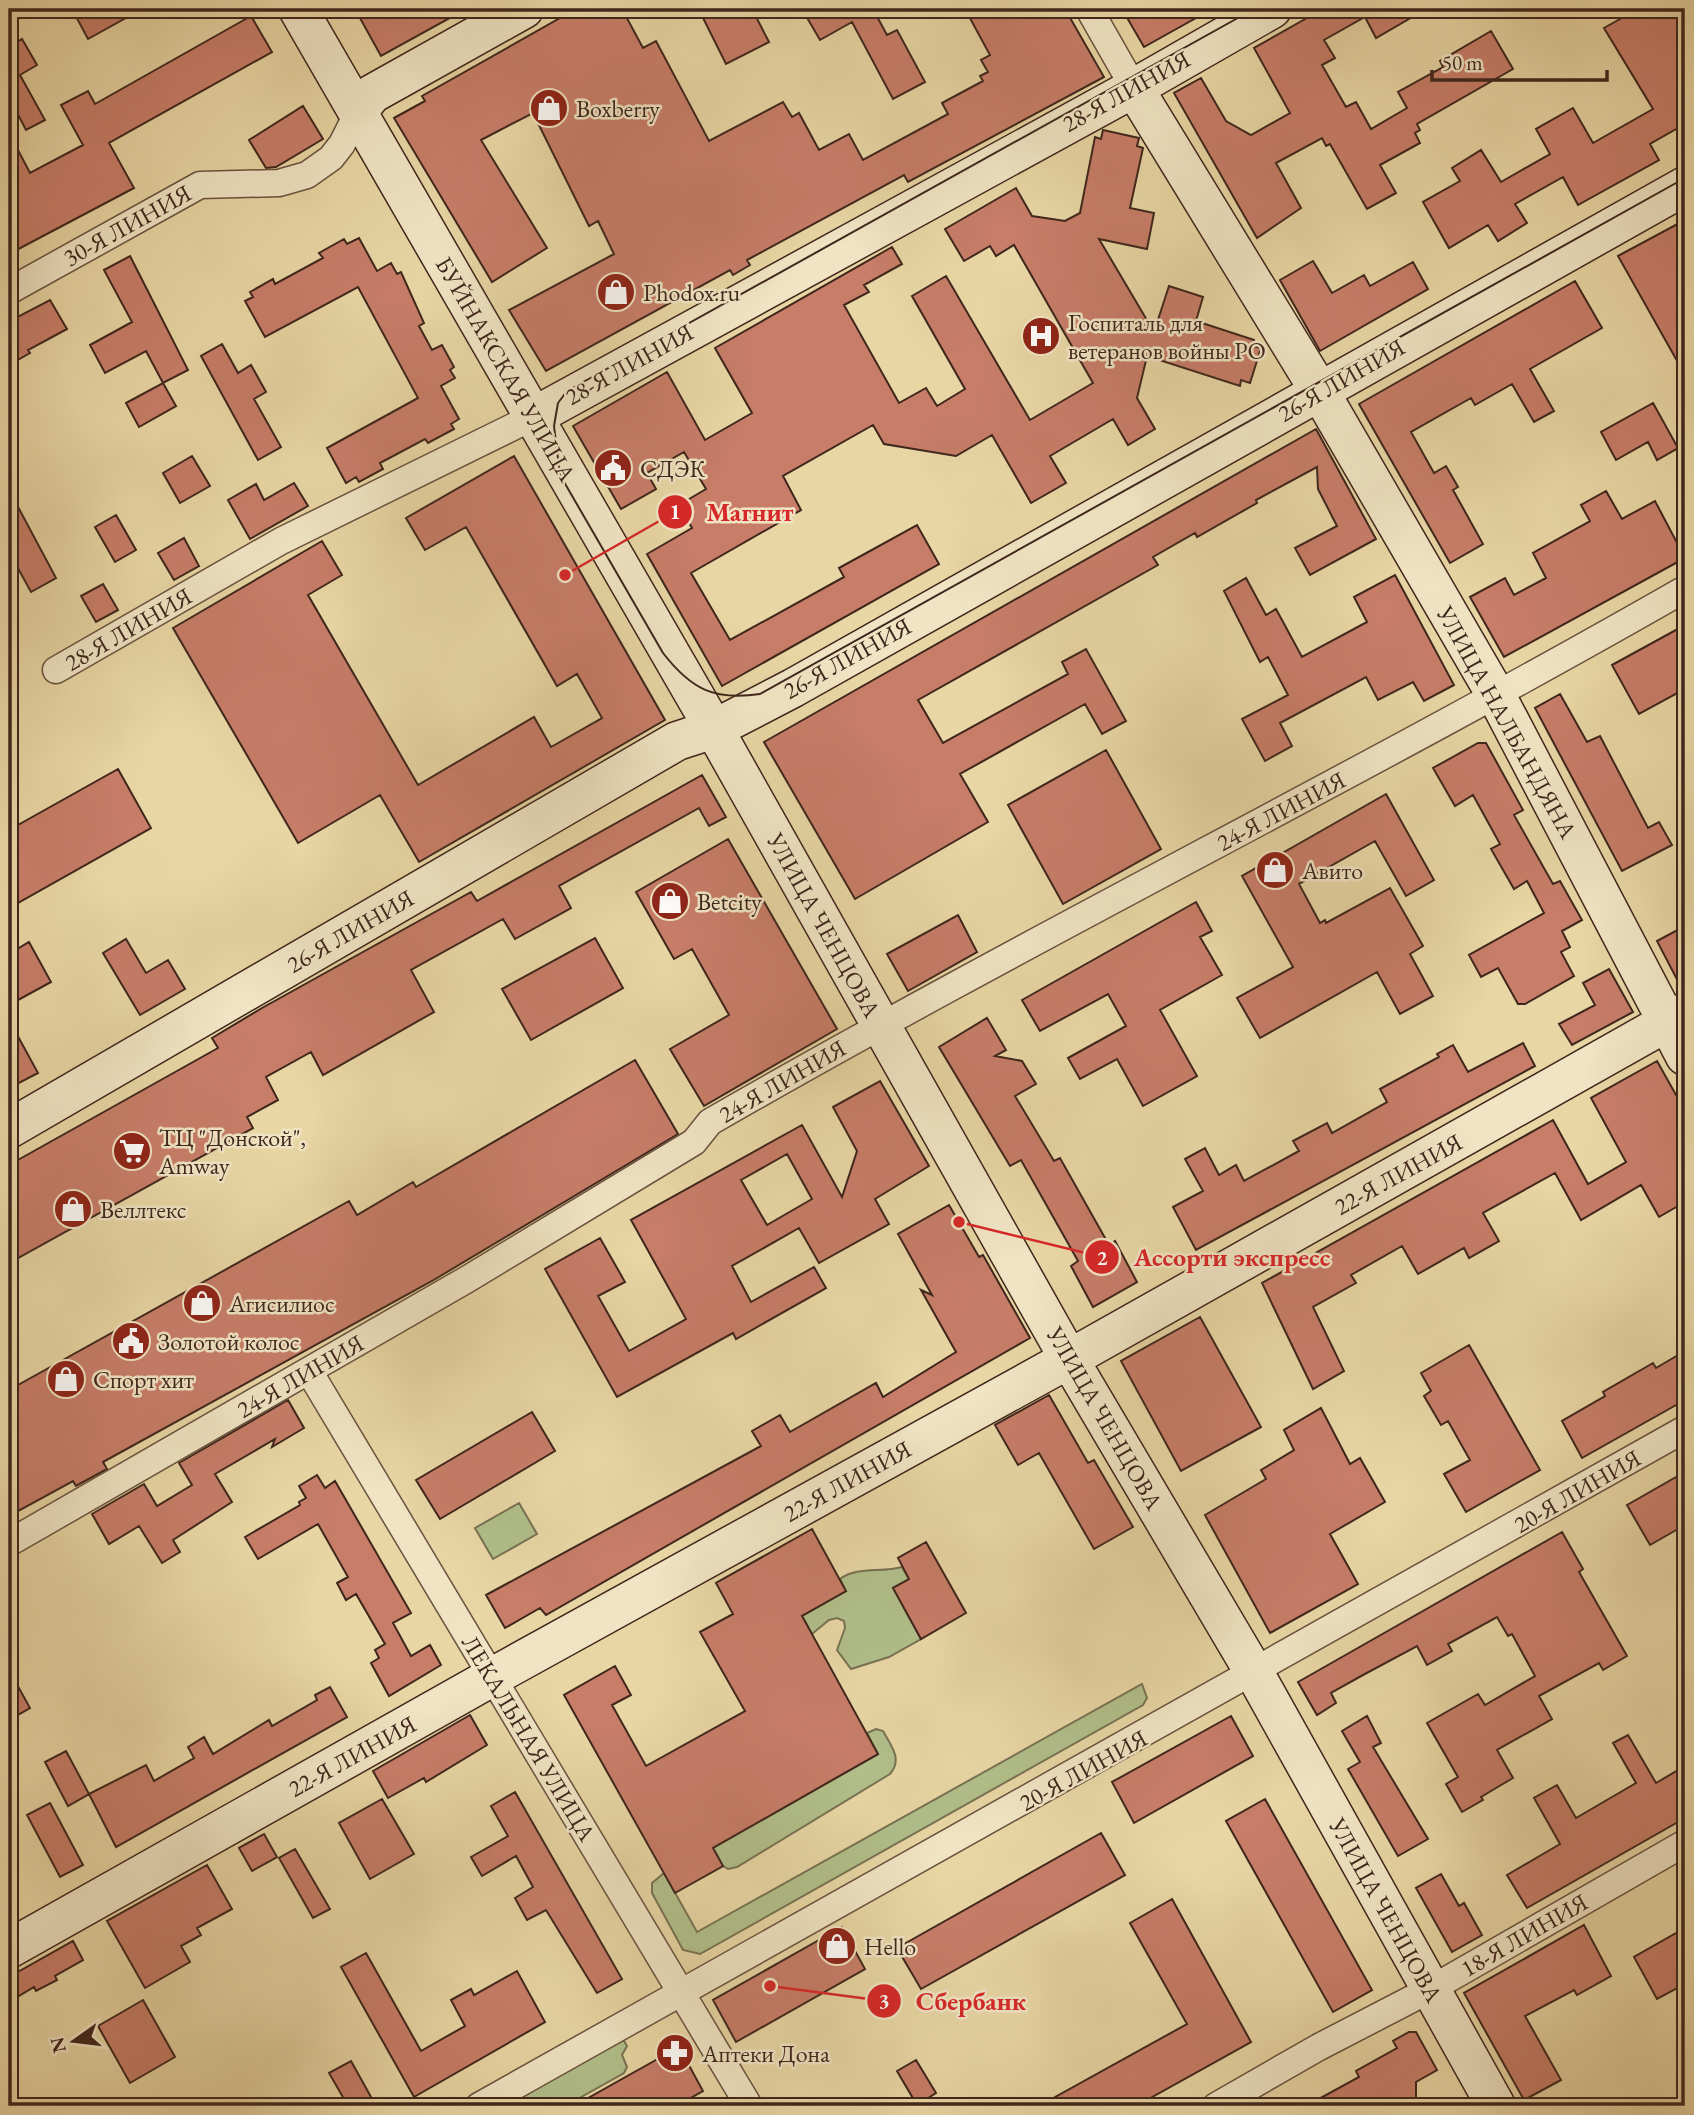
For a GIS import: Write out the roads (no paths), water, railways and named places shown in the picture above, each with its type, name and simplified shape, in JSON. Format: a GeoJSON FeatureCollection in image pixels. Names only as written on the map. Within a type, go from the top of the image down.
{"type":"FeatureCollection","features":[{"type":"Feature","properties":{"kind":"street","name":"БУЙНАКСКАЯ УЛИЦА"},"geometry":{"type":"LineString","coordinates":[[298,9],[359,110],[714,729]]}},
{"type":"Feature","properties":{"kind":"street","name":"30-Я ЛИНИЯ"},"geometry":{"type":"LineString","coordinates":[[9,291],[200,185],[279,183],[307,175],[331,158],[372,93],[524,9]]}},
{"type":"Feature","properties":{"kind":"street"},"geometry":{"type":"LineString","coordinates":[[1089,9],[1134,88]]}},
{"type":"Feature","properties":{"kind":"street","name":"28-Я ЛИНИЯ"},"geometry":{"type":"LineString","coordinates":[[56,670],[281,541],[533,417],[1134,88],[1272,9]]}},
{"type":"Feature","properties":{"kind":"street","name":"УЛИЦА НАЛБАНДЯНА"},"geometry":{"type":"LineString","coordinates":[[1134,88],[1320,392],[1497,696],[1676,1017],[1685,1056]]}},
{"type":"Feature","properties":{"kind":"street","name":"26-Я ЛИНИЯ"},"geometry":{"type":"LineString","coordinates":[[9,1129],[677,741],[714,729],[793,688],[1685,186]]}},
{"type":"Feature","properties":{"kind":"street","name":"24-Я ЛИНИЯ"},"geometry":{"type":"LineString","coordinates":[[9,1544],[467,1280],[694,1142],[710,1122],[879,1025],[1497,696],[1685,589]]}},
{"type":"Feature","properties":{"kind":"street","name":"УЛИЦА ЧЕНЦОВА"},"geometry":{"type":"LineString","coordinates":[[714,729],[1069,1359],[1255,1674],[1496,2106]]}},
{"type":"Feature","properties":{"kind":"street","name":"22-Я ЛИНИЯ"},"geometry":{"type":"LineString","coordinates":[[9,1949],[492,1677],[1069,1359],[1676,1017]]}},
{"type":"Feature","properties":{"kind":"street","name":"ЛЕКАЛЬНАЯ УЛИЦА"},"geometry":{"type":"LineString","coordinates":[[309,1371],[684,1993],[749,2106]]}},
{"type":"Feature","properties":{"kind":"street","name":"20-Я ЛИНИЯ"},"geometry":{"type":"LineString","coordinates":[[479,2106],[1255,1674],[1685,1429]]}},
{"type":"Feature","properties":{"kind":"street","name":"18-Я ЛИНИЯ"},"geometry":{"type":"LineString","coordinates":[[1216,2106],[1319,2047],[1431,1989],[1685,1843]]}},
{"type":"Feature","properties":{"kind":"tram line"},"geometry":{"type":"LineString","coordinates":[[1254,9],[567,391],[558,403],[554,426],[560,475],[663,653],[684,676],[716,694],[760,694],[1685,178]]}},
{"type":"Feature","properties":{"kind":"place","name":"Boxberry"},"geometry":{"type":"Point","coordinates":[549,108]}},
{"type":"Feature","properties":{"kind":"place","name":"Phodox.ru"},"geometry":{"type":"Point","coordinates":[616,292]}},
{"type":"Feature","properties":{"kind":"place","name":"Госпиталь для ветеранов войны РО"},"geometry":{"type":"Point","coordinates":[1041,336]}},
{"type":"Feature","properties":{"kind":"place","name":"СДЭК"},"geometry":{"type":"Point","coordinates":[613,468]}},
{"type":"Feature","properties":{"kind":"place","name":"Магнит"},"geometry":{"type":"Point","coordinates":[565,575]}},
{"type":"Feature","properties":{"kind":"place","name":"Авито"},"geometry":{"type":"Point","coordinates":[1275,870]}},
{"type":"Feature","properties":{"kind":"place","name":"Betcity"},"geometry":{"type":"Point","coordinates":[670,901]}},
{"type":"Feature","properties":{"kind":"place","name":"ТЦ \"Донской\", Amway"},"geometry":{"type":"Point","coordinates":[132,1151]}},
{"type":"Feature","properties":{"kind":"place","name":"Веллтекс"},"geometry":{"type":"Point","coordinates":[73,1209]}},
{"type":"Feature","properties":{"kind":"place","name":"Ассорти экспресс"},"geometry":{"type":"Point","coordinates":[959,1222]}},
{"type":"Feature","properties":{"kind":"place","name":"Агисилиос"},"geometry":{"type":"Point","coordinates":[202,1303]}},
{"type":"Feature","properties":{"kind":"place","name":"Золотой колос"},"geometry":{"type":"Point","coordinates":[131,1341]}},
{"type":"Feature","properties":{"kind":"place","name":"Спорт хит"},"geometry":{"type":"Point","coordinates":[66,1379]}},
{"type":"Feature","properties":{"kind":"place","name":"Hello"},"geometry":{"type":"Point","coordinates":[837,1946]}},
{"type":"Feature","properties":{"kind":"place","name":"Сбербанк"},"geometry":{"type":"Point","coordinates":[770,1986]}},
{"type":"Feature","properties":{"kind":"place","name":"Аптеки Дона"},"geometry":{"type":"Point","coordinates":[675,2053]}}]}
